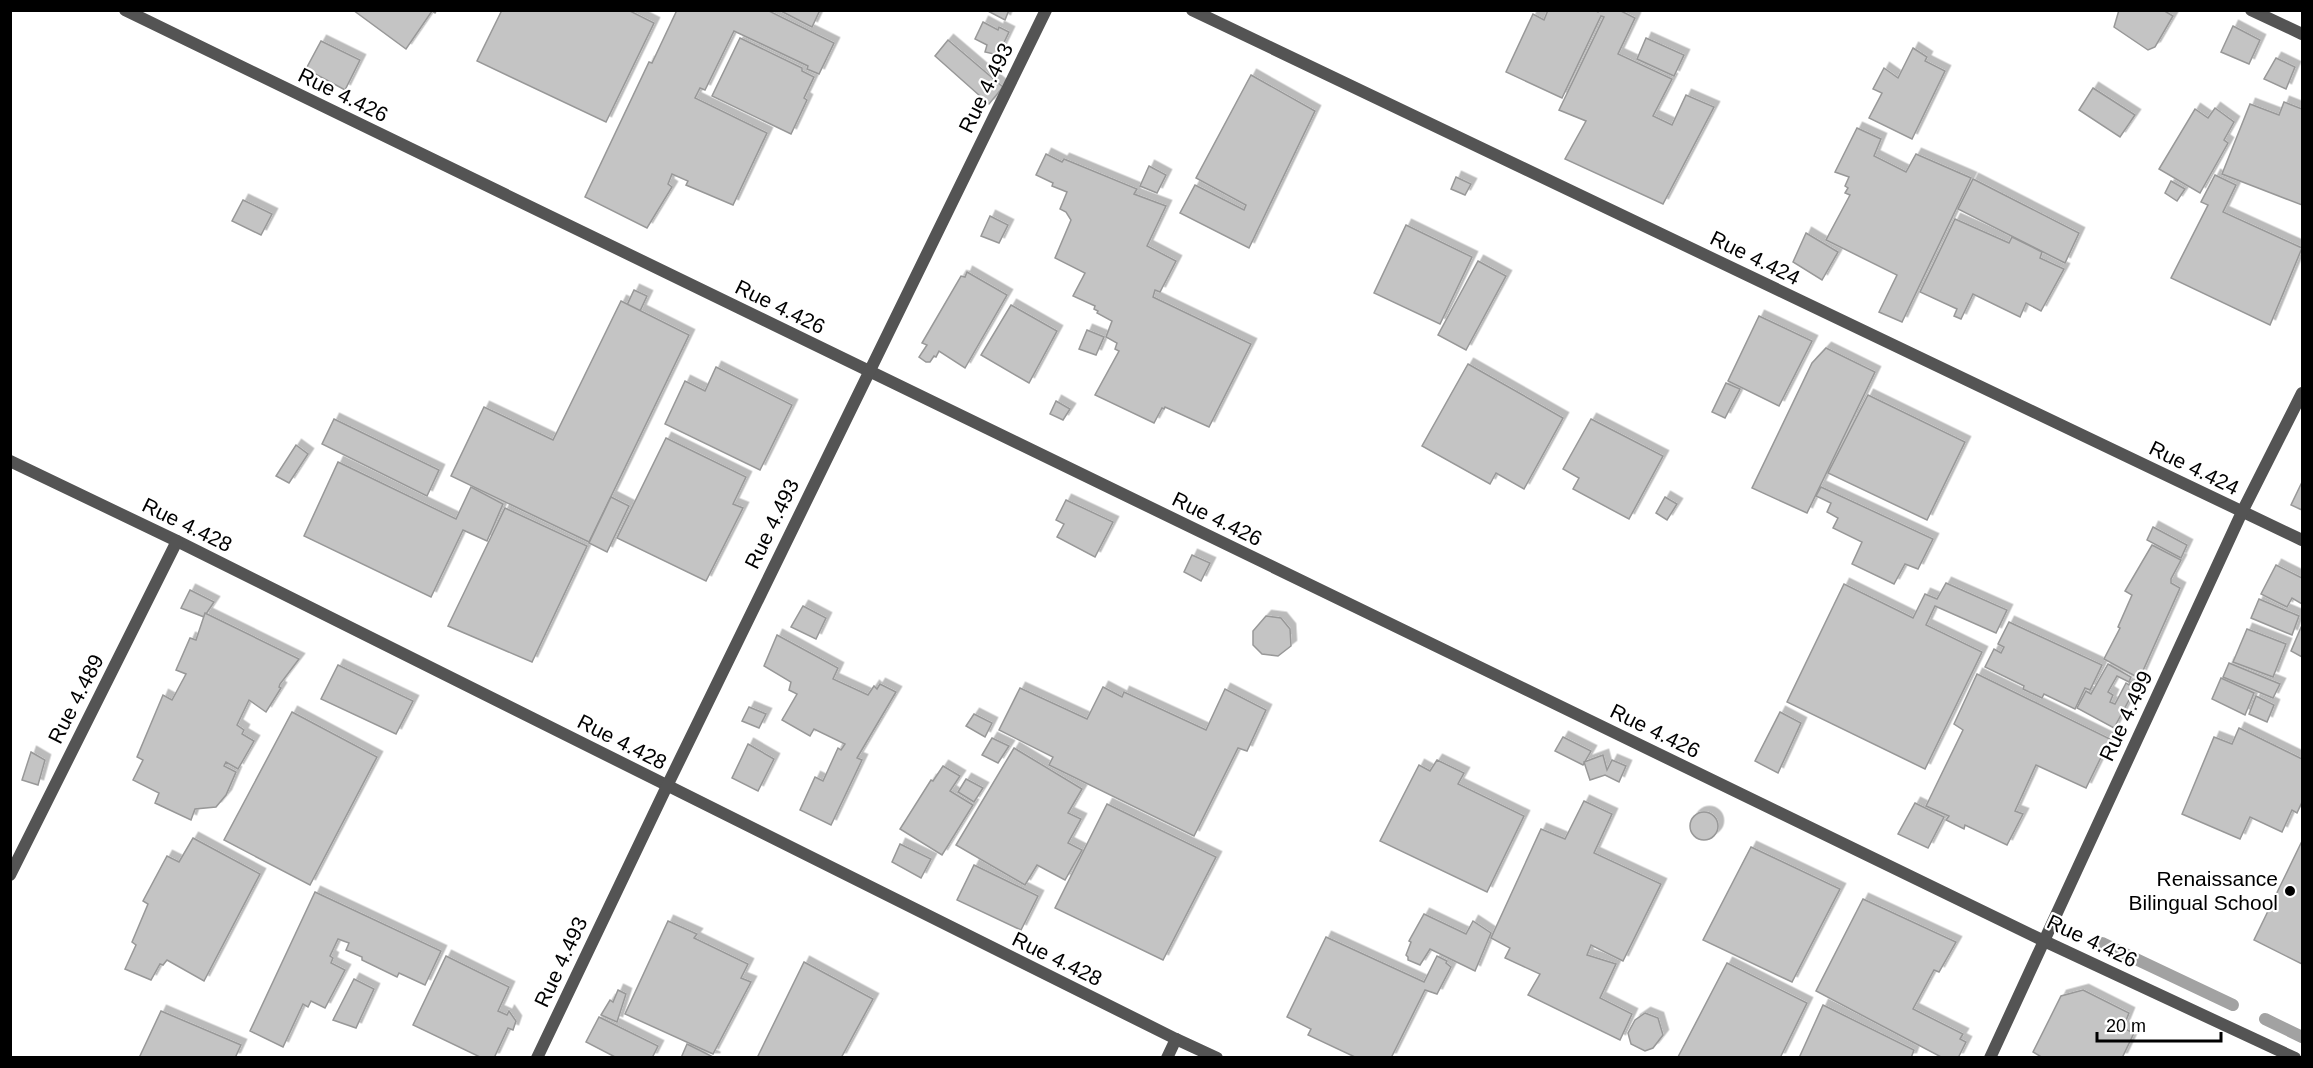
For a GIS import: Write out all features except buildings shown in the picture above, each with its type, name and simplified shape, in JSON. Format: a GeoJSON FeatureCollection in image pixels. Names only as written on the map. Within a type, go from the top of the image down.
{"type":"FeatureCollection","features":[{"type":"Feature","properties":{"kind":"street","name":"Rue 4.426"},"geometry":{"type":"LineString","coordinates":[[125,10],[2042,940],[2295,1058]]}},
{"type":"Feature","properties":{"kind":"street","name":"Rue 4.493"},"geometry":{"type":"LineString","coordinates":[[537,1058],[868,371],[1046,10]]}},
{"type":"Feature","properties":{"kind":"street","name":"Rue 4.424"},"geometry":{"type":"LineString","coordinates":[[1192,10],[2302,540]]}},
{"type":"Feature","properties":{"kind":"street"},"geometry":{"type":"LineString","coordinates":[[2251,10],[2302,34]]}},
{"type":"Feature","properties":{"kind":"street","name":"Rue 4.499"},"geometry":{"type":"LineString","coordinates":[[1990,1058],[2042,940],[2242,512],[2302,393]]}},
{"type":"Feature","properties":{"kind":"street","name":"Rue 4.428"},"geometry":{"type":"LineString","coordinates":[[10,461],[177,541],[1217,1058]]}},
{"type":"Feature","properties":{"kind":"street","name":"Rue 4.489"},"geometry":{"type":"LineString","coordinates":[[10,874],[177,541]]}},
{"type":"Feature","properties":{"kind":"street"},"geometry":{"type":"LineString","coordinates":[[1167,1058],[1176,1039]]}},
{"type":"Feature","properties":{"kind":"waterway"},"geometry":{"type":"LineString","coordinates":[[2102,943],[2233,1005]]}},
{"type":"Feature","properties":{"kind":"waterway"},"geometry":{"type":"LineString","coordinates":[[2265,1019],[2302,1037]]}},
{"type":"Feature","properties":{"kind":"place","name":"Renaissance Bilingual School"},"geometry":{"type":"Point","coordinates":[2290,891]}}]}
